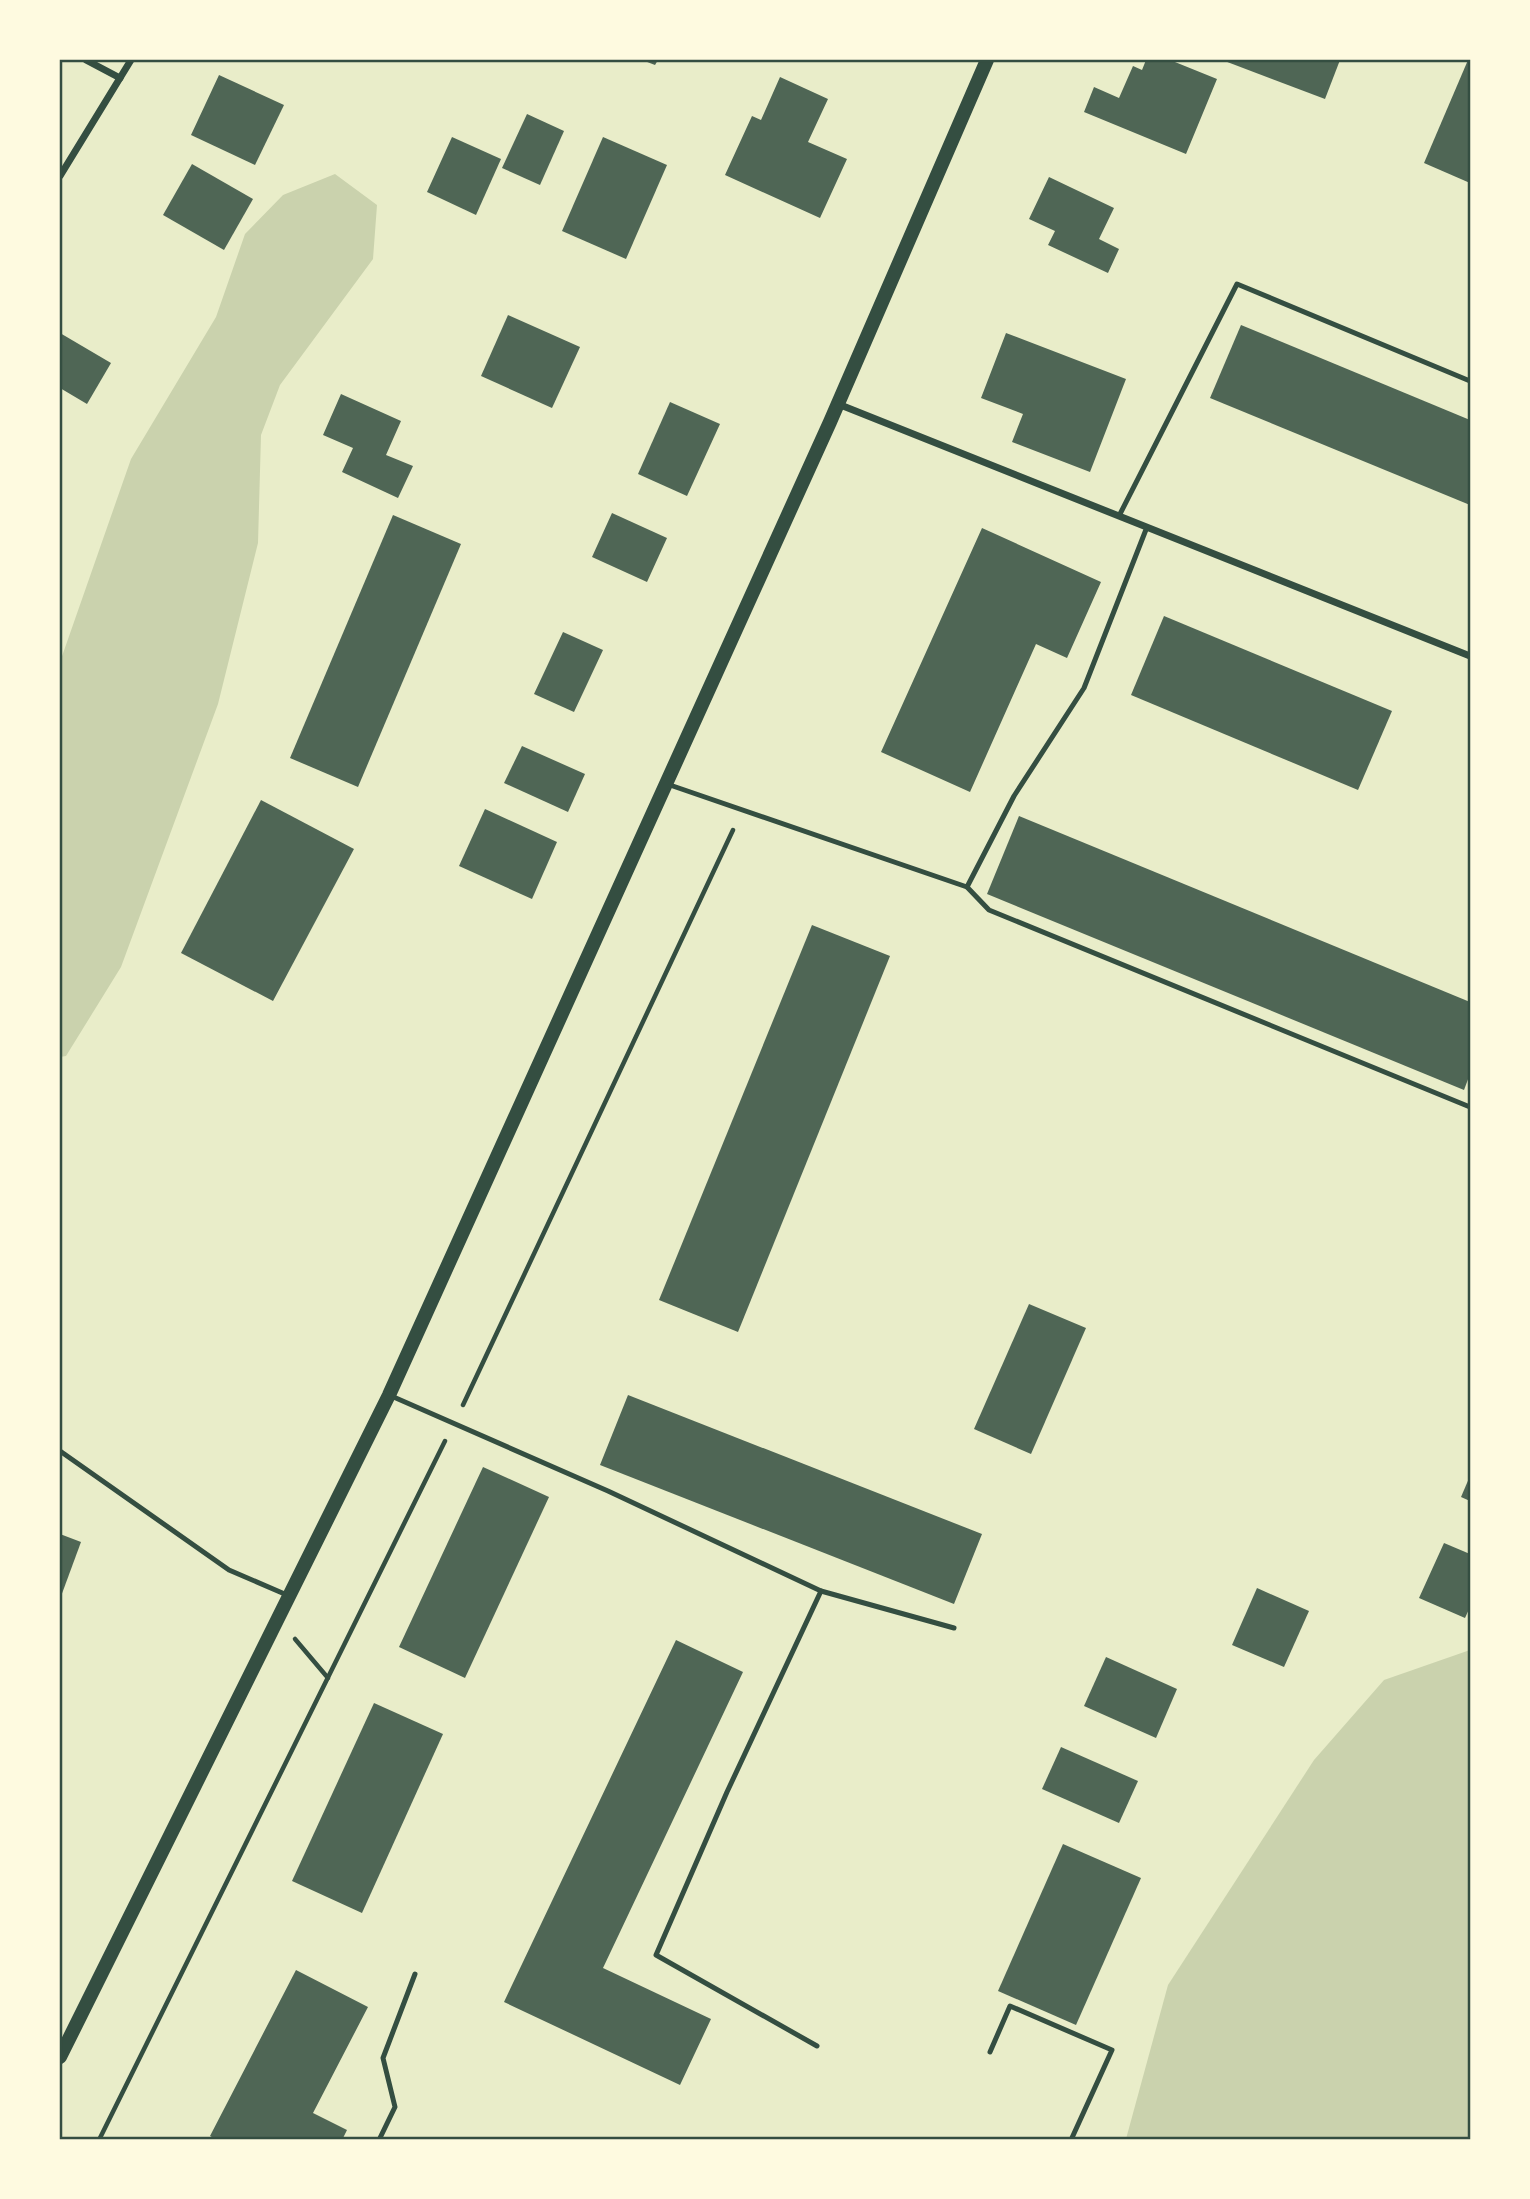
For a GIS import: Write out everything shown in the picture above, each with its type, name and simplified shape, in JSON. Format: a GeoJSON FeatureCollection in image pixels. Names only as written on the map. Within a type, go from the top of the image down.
{"type":"FeatureCollection","features":[{"type":"Feature","properties":{"kind":"main road"},"geometry":{"type":"LineString","coordinates":[[60,2057],[389,1395],[838,404],[988,60]]}},
{"type":"Feature","properties":{"kind":"street"},"geometry":{"type":"LineString","coordinates":[[86,60],[120,78]]}},
{"type":"Feature","properties":{"kind":"street"},"geometry":{"type":"LineString","coordinates":[[60,176],[131,60]]}},
{"type":"Feature","properties":{"kind":"street"},"geometry":{"type":"LineString","coordinates":[[838,404],[1471,656]]}},
{"type":"Feature","properties":{"kind":"lane"},"geometry":{"type":"LineString","coordinates":[[1119,516],[1237,284],[1471,381]]}},
{"type":"Feature","properties":{"kind":"lane"},"geometry":{"type":"LineString","coordinates":[[967,887],[1014,796],[1084,688],[1147,527]]}},
{"type":"Feature","properties":{"kind":"lane"},"geometry":{"type":"LineString","coordinates":[[666,784],[967,887],[989,910],[1471,1107]]}},
{"type":"Feature","properties":{"kind":"lane"},"geometry":{"type":"LineString","coordinates":[[389,1395],[608,1491],[821,1591],[954,1628]]}},
{"type":"Feature","properties":{"kind":"lane"},"geometry":{"type":"LineString","coordinates":[[60,1451],[229,1570],[290,1596]]}},
{"type":"Feature","properties":{"kind":"lane"},"geometry":{"type":"LineString","coordinates":[[817,2046],[656,1955],[727,1792],[821,1591]]}},
{"type":"Feature","properties":{"kind":"lane"},"geometry":{"type":"LineString","coordinates":[[379,2140],[395,2108],[383,2058],[415,1975]]}},
{"type":"Feature","properties":{"kind":"lane"},"geometry":{"type":"LineString","coordinates":[[989,2052],[1010,2006],[1112,2050],[1071,2140]]}},
{"type":"Feature","properties":{"kind":"path"},"geometry":{"type":"LineString","coordinates":[[99,2140],[454,1424],[742,810]]}},
{"type":"Feature","properties":{"kind":"green space"},"geometry":{"type":"Polygon","coordinates":[[[335,174],[377,205],[373,259],[280,385],[261,435],[258,543],[218,704],[121,967],[66,1056],[60,1057],[60,662],[131,459],[216,317],[245,234],[283,195],[335,174]]]}},
{"type":"Feature","properties":{"kind":"green space"},"geometry":{"type":"Polygon","coordinates":[[[1470,1650],[1470,2139],[1126,2139],[1168,1985],[1314,1760],[1384,1680],[1470,1650]]]}},
{"type":"Feature","properties":{"kind":"building"},"geometry":{"type":"Polygon","coordinates":[[[642,60],[658,60],[655,65],[642,60]]]}},
{"type":"Feature","properties":{"kind":"building"},"geometry":{"type":"Polygon","coordinates":[[[1146,60],[1170,60],[1217,79],[1186,154],[1084,112],[1094,87],[1119,98],[1133,66],[1142,70],[1146,60]]]}},
{"type":"Feature","properties":{"kind":"building"},"geometry":{"type":"Polygon","coordinates":[[[1222,60],[1340,60],[1325,99],[1222,60]]]}},
{"type":"Feature","properties":{"kind":"building"},"geometry":{"type":"Polygon","coordinates":[[[1470,60],[1470,183],[1424,163],[1470,60]]]}},
{"type":"Feature","properties":{"kind":"building"},"geometry":{"type":"Polygon","coordinates":[[[219,75],[284,105],[255,165],[191,135],[219,75]]]}},
{"type":"Feature","properties":{"kind":"building"},"geometry":{"type":"Polygon","coordinates":[[[780,77],[828,99],[808,142],[847,159],[820,218],[725,175],[752,116],[761,120],[780,77]]]}},
{"type":"Feature","properties":{"kind":"building"},"geometry":{"type":"Polygon","coordinates":[[[527,114],[564,131],[540,185],[502,168],[527,114]]]}},
{"type":"Feature","properties":{"kind":"building"},"geometry":{"type":"Polygon","coordinates":[[[452,137],[501,159],[476,215],[427,192],[452,137]]]}},
{"type":"Feature","properties":{"kind":"building"},"geometry":{"type":"Polygon","coordinates":[[[603,137],[667,165],[626,259],[562,231],[603,137]]]}},
{"type":"Feature","properties":{"kind":"building"},"geometry":{"type":"Polygon","coordinates":[[[192,164],[253,199],[224,250],[163,215],[192,164]]]}},
{"type":"Feature","properties":{"kind":"building"},"geometry":{"type":"Polygon","coordinates":[[[1049,177],[1114,208],[1099,239],[1119,249],[1108,273],[1048,245],[1055,231],[1029,219],[1049,177]]]}},
{"type":"Feature","properties":{"kind":"building"},"geometry":{"type":"Polygon","coordinates":[[[508,315],[580,347],[552,408],[481,376],[508,315]]]}},
{"type":"Feature","properties":{"kind":"building"},"geometry":{"type":"Polygon","coordinates":[[[1241,325],[1470,420],[1470,505],[1210,398],[1241,325]]]}},
{"type":"Feature","properties":{"kind":"building"},"geometry":{"type":"Polygon","coordinates":[[[60,333],[111,363],[87,404],[60,388],[60,333]]]}},
{"type":"Feature","properties":{"kind":"building"},"geometry":{"type":"Polygon","coordinates":[[[1006,333],[1126,379],[1090,472],[1012,442],[1023,414],[981,398],[1006,333]]]}},
{"type":"Feature","properties":{"kind":"building"},"geometry":{"type":"Polygon","coordinates":[[[341,394],[401,421],[386,455],[413,466],[398,498],[342,472],[353,448],[323,435],[341,394]]]}},
{"type":"Feature","properties":{"kind":"building"},"geometry":{"type":"Polygon","coordinates":[[[670,402],[720,424],[687,496],[638,474],[670,402]]]}},
{"type":"Feature","properties":{"kind":"building"},"geometry":{"type":"Polygon","coordinates":[[[612,513],[667,538],[647,582],[592,557],[612,513]]]}},
{"type":"Feature","properties":{"kind":"building"},"geometry":{"type":"Polygon","coordinates":[[[393,515],[461,544],[358,787],[290,758],[393,515]]]}},
{"type":"Feature","properties":{"kind":"building"},"geometry":{"type":"Polygon","coordinates":[[[982,528],[1101,582],[1067,658],[1036,644],[970,792],[881,752],[982,528]]]}},
{"type":"Feature","properties":{"kind":"building"},"geometry":{"type":"Polygon","coordinates":[[[1164,616],[1392,711],[1358,790],[1131,695],[1164,616]]]}},
{"type":"Feature","properties":{"kind":"building"},"geometry":{"type":"Polygon","coordinates":[[[563,632],[603,650],[574,712],[534,694],[563,632]]]}},
{"type":"Feature","properties":{"kind":"building"},"geometry":{"type":"Polygon","coordinates":[[[522,746],[585,774],[568,812],[504,783],[522,746]]]}},
{"type":"Feature","properties":{"kind":"building"},"geometry":{"type":"Polygon","coordinates":[[[261,800],[354,849],[273,1001],[181,953],[261,800]]]}},
{"type":"Feature","properties":{"kind":"building"},"geometry":{"type":"Polygon","coordinates":[[[485,809],[557,842],[532,899],[459,866],[485,809]]]}},
{"type":"Feature","properties":{"kind":"building"},"geometry":{"type":"Polygon","coordinates":[[[1019,816],[1470,1002],[1470,1074],[1464,1090],[987,894],[1019,816]]]}},
{"type":"Feature","properties":{"kind":"building"},"geometry":{"type":"Polygon","coordinates":[[[812,925],[890,956],[738,1332],[659,1300],[812,925]]]}},
{"type":"Feature","properties":{"kind":"building"},"geometry":{"type":"Polygon","coordinates":[[[1029,1304],[1086,1328],[1031,1454],[974,1429],[1029,1304]]]}},
{"type":"Feature","properties":{"kind":"building"},"geometry":{"type":"Polygon","coordinates":[[[628,1395],[982,1534],[954,1604],[600,1465],[628,1395]]]}},
{"type":"Feature","properties":{"kind":"building"},"geometry":{"type":"Polygon","coordinates":[[[483,1467],[549,1497],[465,1678],[399,1647],[483,1467]]]}},
{"type":"Feature","properties":{"kind":"building"},"geometry":{"type":"Polygon","coordinates":[[[1470,1476],[1470,1501],[1461,1497],[1470,1476]]]}},
{"type":"Feature","properties":{"kind":"building"},"geometry":{"type":"Polygon","coordinates":[[[60,1534],[81,1542],[60,1599],[60,1534]]]}},
{"type":"Feature","properties":{"kind":"building"},"geometry":{"type":"Polygon","coordinates":[[[1444,1543],[1470,1554],[1470,1607],[1465,1618],[1419,1598],[1444,1543]]]}},
{"type":"Feature","properties":{"kind":"building"},"geometry":{"type":"Polygon","coordinates":[[[1257,1588],[1309,1611],[1284,1667],[1232,1645],[1257,1588]]]}},
{"type":"Feature","properties":{"kind":"building"},"geometry":{"type":"Polygon","coordinates":[[[676,1640],[743,1672],[603,1968],[711,2019],[680,2085],[504,2002],[676,1640]]]}},
{"type":"Feature","properties":{"kind":"building"},"geometry":{"type":"Polygon","coordinates":[[[1106,1657],[1177,1689],[1156,1738],[1084,1706],[1106,1657]]]}},
{"type":"Feature","properties":{"kind":"building"},"geometry":{"type":"Polygon","coordinates":[[[374,1703],[443,1734],[362,1913],[292,1881],[374,1703]]]}},
{"type":"Feature","properties":{"kind":"building"},"geometry":{"type":"Polygon","coordinates":[[[1061,1747],[1138,1781],[1119,1823],[1042,1789],[1061,1747]]]}},
{"type":"Feature","properties":{"kind":"building"},"geometry":{"type":"Polygon","coordinates":[[[1063,1844],[1141,1878],[1076,2025],[998,1991],[1063,1844]]]}},
{"type":"Feature","properties":{"kind":"building"},"geometry":{"type":"Polygon","coordinates":[[[296,1970],[368,2007],[313,2113],[347,2130],[342,2140],[217,2140],[210,2136],[296,1970]]]}}]}
